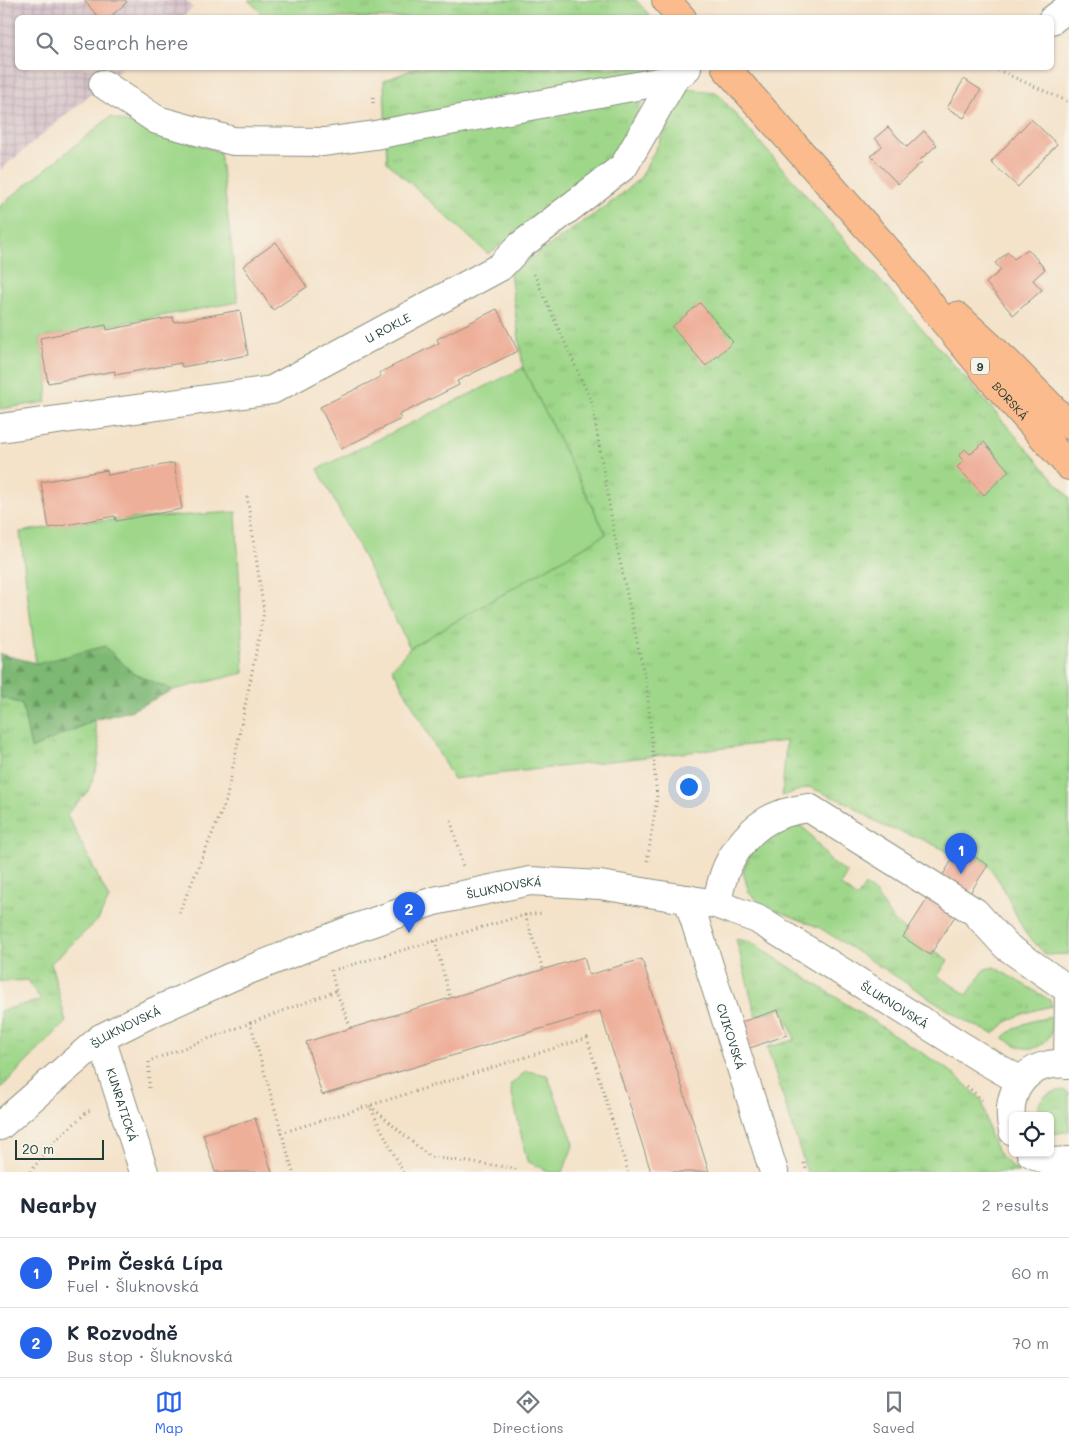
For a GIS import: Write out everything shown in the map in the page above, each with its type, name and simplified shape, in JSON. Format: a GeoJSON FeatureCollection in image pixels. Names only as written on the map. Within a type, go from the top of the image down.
{"type":"FeatureCollection","features":[{"type":"Feature","properties":{"kind":"main road"},"geometry":{"type":"LineString","coordinates":[[666,0],[679,15]]}},
{"type":"Feature","properties":{"kind":"main road","name":"BORSKÁ"},"geometry":{"type":"LineString","coordinates":[[728,70],[898,262],[984,371],[1069,466]]}},
{"type":"Feature","properties":{"kind":"main road","name":"BORSKÁ"},"geometry":{"type":"LineString","coordinates":[[898,262],[1007,362],[1069,425]]}},
{"type":"Feature","properties":{"kind":"street"},"geometry":{"type":"LineString","coordinates":[[1054,18],[1069,7]]}},
{"type":"Feature","properties":{"kind":"street"},"geometry":{"type":"LineString","coordinates":[[103,84],[157,120],[233,142],[324,142],[385,133],[680,73]]}},
{"type":"Feature","properties":{"kind":"street","name":"U ROKLE"},"geometry":{"type":"LineString","coordinates":[[0,428],[272,390],[500,267],[520,246],[624,166],[680,73]]}},
{"type":"Feature","properties":{"kind":"street"},"geometry":{"type":"LineString","coordinates":[[716,904],[728,864],[739,846],[766,820],[781,813],[809,808],[975,912],[1006,946],[1069,990],[1068,1064],[1051,1064],[1034,1070],[1021,1081],[1012,1096],[1010,1112]]}},
{"type":"Feature","properties":{"kind":"street","name":"ŠLUKNOVSKÁ"},"geometry":{"type":"LineString","coordinates":[[0,1126],[101,1038],[147,1015],[231,977],[353,929],[434,901],[530,882],[600,885],[716,904],[757,919],[1021,1081]]}},
{"type":"Feature","properties":{"kind":"street","name":"CVIKOVSKÁ"},"geometry":{"type":"LineString","coordinates":[[688,900],[774,1172]]}},
{"type":"Feature","properties":{"kind":"street","name":"KUNRATICKÁ"},"geometry":{"type":"LineString","coordinates":[[101,1038],[144,1172]]}},
{"type":"Feature","properties":{"kind":"street"},"geometry":{"type":"LineString","coordinates":[[1039,1157],[1050,1162],[1069,1161]]}},
{"type":"Feature","properties":{"kind":"path"},"geometry":{"type":"LineString","coordinates":[[997,70],[1069,102]]}},
{"type":"Feature","properties":{"kind":"path"},"geometry":{"type":"LineString","coordinates":[[520,246],[592,403],[615,538],[647,688],[657,798],[646,870]]}},
{"type":"Feature","properties":{"kind":"path"},"geometry":{"type":"LineString","coordinates":[[179,913],[226,801],[264,612],[247,496]]}},
{"type":"Feature","properties":{"kind":"path"},"geometry":{"type":"LineString","coordinates":[[451,821],[464,870]]}},
{"type":"Feature","properties":{"kind":"path"},"geometry":{"type":"LineString","coordinates":[[351,1028],[330,971],[525,915],[545,912]]}},
{"type":"Feature","properties":{"kind":"path"},"geometry":{"type":"LineString","coordinates":[[525,915],[543,969]]}},
{"type":"Feature","properties":{"kind":"path"},"geometry":{"type":"LineString","coordinates":[[435,941],[450,998]]}},
{"type":"Feature","properties":{"kind":"path"},"geometry":{"type":"LineString","coordinates":[[149,1092],[149,1061],[336,991]]}},
{"type":"Feature","properties":{"kind":"path"},"geometry":{"type":"LineString","coordinates":[[250,1022],[293,1172]]}},
{"type":"Feature","properties":{"kind":"path"},"geometry":{"type":"LineString","coordinates":[[281,1134],[587,1038],[628,1172]]}},
{"type":"Feature","properties":{"kind":"path"},"geometry":{"type":"LineString","coordinates":[[960,1080],[982,1100],[984,1109]]}},
{"type":"Feature","properties":{"kind":"path"},"geometry":{"type":"LineString","coordinates":[[30,1172],[53,1143],[88,1111],[121,1100]]}},
{"type":"Feature","properties":{"kind":"path"},"geometry":{"type":"LineString","coordinates":[[369,1106],[403,1172]]}},
{"type":"Feature","properties":{"kind":"path"},"geometry":{"type":"LineString","coordinates":[[369,1106],[430,1157],[514,1168],[519,1172]]}},
{"type":"Feature","properties":{"kind":"shaded area"},"geometry":{"type":"Polygon","coordinates":[[[0,0],[186,0],[193,8],[184,15],[15,15],[15,70],[120,70],[0,170],[0,0]]]}},
{"type":"Feature","properties":{"kind":"green space"},"geometry":{"type":"Polygon","coordinates":[[[248,0],[636,0],[649,15],[263,15],[248,0]]]}},
{"type":"Feature","properties":{"kind":"green space"},"geometry":{"type":"Polygon","coordinates":[[[411,70],[655,70],[635,118],[607,163],[541,217],[488,254],[387,162],[384,81],[411,70]]]}},
{"type":"Feature","properties":{"kind":"green space"},"geometry":{"type":"Polygon","coordinates":[[[687,89],[716,92],[1069,497],[1069,954],[1046,955],[1025,933],[1001,884],[988,865],[961,848],[955,855],[924,840],[883,826],[849,804],[809,787],[782,796],[786,741],[453,779],[392,668],[410,648],[606,534],[523,368],[510,273],[616,199],[641,177],[687,89]]]}},
{"type":"Feature","properties":{"kind":"green space"},"geometry":{"type":"Polygon","coordinates":[[[110,117],[220,152],[238,302],[40,338],[48,383],[46,402],[0,409],[0,206],[110,117]]]}},
{"type":"Feature","properties":{"kind":"green space"},"geometry":{"type":"Polygon","coordinates":[[[523,368],[606,534],[410,648],[318,469],[523,368]]]}},
{"type":"Feature","properties":{"kind":"green space"},"geometry":{"type":"Polygon","coordinates":[[[236,512],[244,673],[173,690],[133,673],[105,646],[36,664],[20,532],[82,522],[236,512]]]}},
{"type":"Feature","properties":{"kind":"green space"},"geometry":{"type":"Polygon","coordinates":[[[105,646],[133,673],[173,690],[130,711],[94,720],[31,749],[22,704],[0,697],[0,654],[36,663],[105,646]]]}},
{"type":"Feature","properties":{"kind":"green space"},"geometry":{"type":"Polygon","coordinates":[[[0,697],[22,704],[72,731],[94,720],[100,749],[96,770],[88,791],[67,814],[109,899],[98,920],[51,963],[66,1022],[0,1089],[0,1011],[41,1000],[28,980],[0,982],[0,697]]]}},
{"type":"Feature","properties":{"kind":"green space"},"geometry":{"type":"Polygon","coordinates":[[[801,826],[809,833],[831,862],[847,873],[840,885],[857,898],[865,885],[876,894],[892,919],[907,931],[903,937],[930,954],[934,950],[948,960],[938,976],[967,995],[985,969],[994,967],[1050,1000],[1052,1006],[1028,1012],[1013,1019],[994,1034],[967,1022],[820,928],[761,904],[749,893],[743,871],[751,852],[763,838],[781,827],[801,826]]]}},
{"type":"Feature","properties":{"kind":"green space"},"geometry":{"type":"Polygon","coordinates":[[[736,939],[751,942],[953,1073],[982,1100],[990,1136],[1001,1157],[1019,1172],[807,1172],[767,1047],[795,1040],[783,1008],[756,1016],[736,939]]]}},
{"type":"Feature","properties":{"kind":"green space"},"geometry":{"type":"Polygon","coordinates":[[[1054,1017],[1053,1029],[1047,1040],[1038,1047],[1022,1047],[1003,1038],[1014,1029],[1027,1023],[1054,1017]]]}},
{"type":"Feature","properties":{"kind":"green space"},"geometry":{"type":"Polygon","coordinates":[[[526,1071],[547,1075],[574,1143],[563,1172],[549,1172],[527,1161],[510,1085],[526,1071]]]}},
{"type":"Feature","properties":{"kind":"green space"},"geometry":{"type":"Polygon","coordinates":[[[1063,1090],[1069,1093],[1069,1131],[1054,1134],[1054,1112],[1037,1112],[1041,1100],[1052,1092],[1063,1090]]]}},
{"type":"Feature","properties":{"kind":"building"},"geometry":{"type":"Polygon","coordinates":[[[84,0],[125,0],[127,2],[112,15],[96,15],[84,0]]]}},
{"type":"Feature","properties":{"kind":"building"},"geometry":{"type":"Polygon","coordinates":[[[964,79],[981,90],[964,118],[947,108],[964,79]]]}},
{"type":"Feature","properties":{"kind":"building"},"geometry":{"type":"Polygon","coordinates":[[[1031,119],[1057,144],[1018,187],[991,162],[1031,119]]]}},
{"type":"Feature","properties":{"kind":"building"},"geometry":{"type":"Polygon","coordinates":[[[888,127],[907,147],[924,131],[937,145],[898,184],[871,156],[882,146],[875,138],[888,127]]]}},
{"type":"Feature","properties":{"kind":"building"},"geometry":{"type":"Polygon","coordinates":[[[276,242],[307,287],[273,310],[243,266],[276,242]]]}},
{"type":"Feature","properties":{"kind":"building"},"geometry":{"type":"Polygon","coordinates":[[[1028,249],[1045,269],[1033,280],[1042,290],[1013,315],[986,283],[1001,270],[995,263],[1008,252],[1014,259],[1028,249]]]}},
{"type":"Feature","properties":{"kind":"building"},"geometry":{"type":"Polygon","coordinates":[[[700,303],[733,342],[706,366],[672,327],[700,303]]]}},
{"type":"Feature","properties":{"kind":"building"},"geometry":{"type":"Polygon","coordinates":[[[497,309],[518,351],[457,381],[459,385],[399,415],[401,419],[341,449],[320,407],[380,377],[379,373],[439,343],[437,339],[497,309]]]}},
{"type":"Feature","properties":{"kind":"building"},"geometry":{"type":"Polygon","coordinates":[[[240,310],[248,355],[182,367],[181,363],[115,375],[115,371],[48,383],[40,338],[106,325],[107,330],[173,317],[174,322],[240,310]]]}},
{"type":"Feature","properties":{"kind":"building"},"geometry":{"type":"Polygon","coordinates":[[[984,442],[1009,471],[984,495],[957,467],[964,461],[959,456],[965,449],[970,454],[984,442]]]}},
{"type":"Feature","properties":{"kind":"building"},"geometry":{"type":"Polygon","coordinates":[[[174,463],[182,509],[116,521],[115,516],[49,528],[41,482],[107,470],[108,475],[174,463]]]}},
{"type":"Feature","properties":{"kind":"building"},"geometry":{"type":"Polygon","coordinates":[[[960,848],[988,865],[930,955],[903,937],[960,848]]]}},
{"type":"Feature","properties":{"kind":"building"},"geometry":{"type":"Polygon","coordinates":[[[584,957],[589,975],[642,959],[709,1172],[651,1172],[600,1011],[322,1095],[306,1042],[584,957]]]}},
{"type":"Feature","properties":{"kind":"building"},"geometry":{"type":"Polygon","coordinates":[[[778,1010],[787,1035],[750,1048],[741,1022],[778,1010]]]}},
{"type":"Feature","properties":{"kind":"building"},"geometry":{"type":"Polygon","coordinates":[[[255,1118],[272,1172],[215,1172],[203,1134],[255,1118]]]}},
{"type":"Feature","properties":{"kind":"place","name":"Prim Česká Lípa"},"geometry":{"type":"Point","coordinates":[961,874]}},
{"type":"Feature","properties":{"kind":"place","name":"K Rozvodně"},"geometry":{"type":"Point","coordinates":[409,933]}}]}
